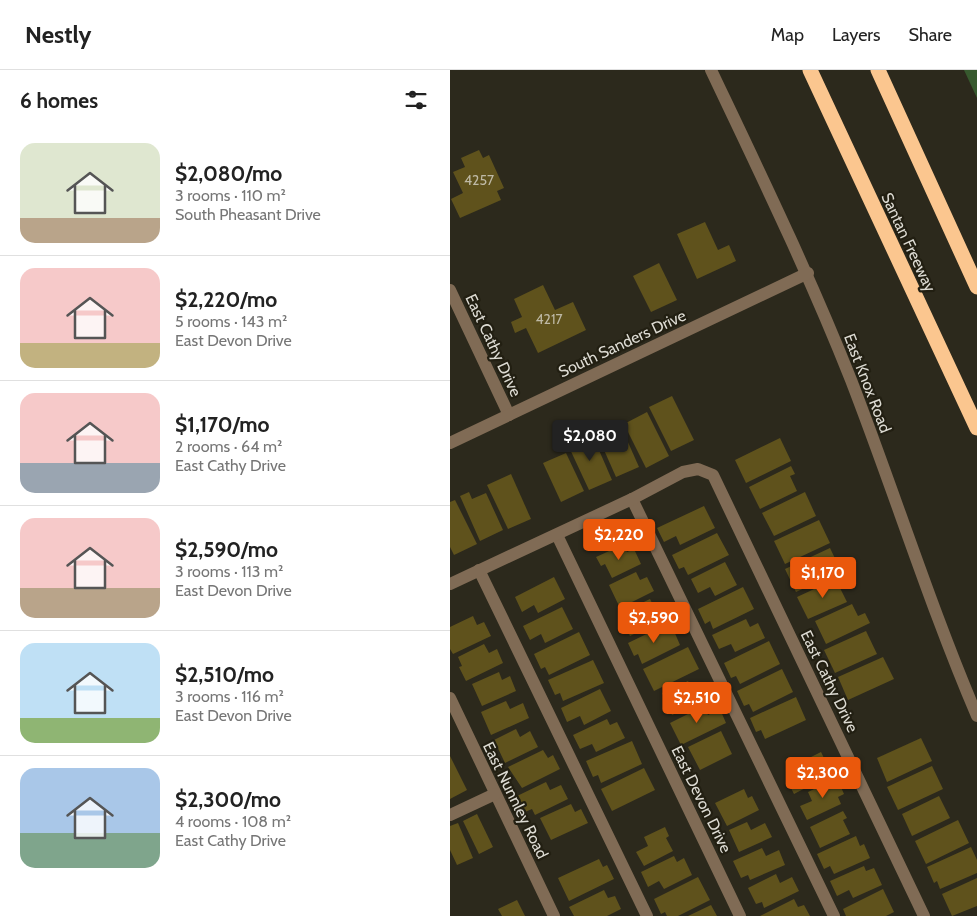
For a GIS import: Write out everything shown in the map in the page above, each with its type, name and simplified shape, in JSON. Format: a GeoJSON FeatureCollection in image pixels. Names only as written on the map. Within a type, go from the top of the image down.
{"type":"FeatureCollection","features":[{"type":"Feature","properties":{"kind":"highway","name":"Santan Freeway"},"geometry":{"type":"LineString","coordinates":[[810,70],[977,428]]}},
{"type":"Feature","properties":{"kind":"highway"},"geometry":{"type":"LineString","coordinates":[[878,70],[977,286]]}},
{"type":"Feature","properties":{"kind":"street","name":"East Knox Road"},"geometry":{"type":"LineString","coordinates":[[711,70],[808,273],[851,380],[919,567],[977,716]]}},
{"type":"Feature","properties":{"kind":"street","name":"South Sanders Drive"},"geometry":{"type":"LineString","coordinates":[[450,443],[808,273]]}},
{"type":"Feature","properties":{"kind":"street","name":"East Cathy Drive"},"geometry":{"type":"LineString","coordinates":[[450,290],[509,415]]}},
{"type":"Feature","properties":{"kind":"street","name":"East Cathy Drive"},"geometry":{"type":"LineString","coordinates":[[632,499],[683,472],[698,469],[713,475],[924,916]]}},
{"type":"Feature","properties":{"kind":"street"},"geometry":{"type":"LineString","coordinates":[[450,584],[632,499],[834,916]]}},
{"type":"Feature","properties":{"kind":"street","name":"East Devon Drive"},"geometry":{"type":"LineString","coordinates":[[557,534],[740,916]]}},
{"type":"Feature","properties":{"kind":"street"},"geometry":{"type":"LineString","coordinates":[[479,570],[647,916]]}},
{"type":"Feature","properties":{"kind":"street","name":"East Nunnley Road"},"geometry":{"type":"LineString","coordinates":[[450,698],[554,916]]}},
{"type":"Feature","properties":{"kind":"street"},"geometry":{"type":"LineString","coordinates":[[450,815],[495,794]]}},
{"type":"Feature","properties":{"kind":"green space"},"geometry":{"type":"Polygon","coordinates":[[[964,70],[977,70],[977,98],[964,70]]]}},
{"type":"Feature","properties":{"kind":"building"},"geometry":{"type":"Polygon","coordinates":[[[479,150],[483,158],[489,155],[504,188],[497,191],[501,200],[460,218],[451,199],[463,193],[453,172],[465,167],[461,158],[479,150]]]}},
{"type":"Feature","properties":{"kind":"building"},"geometry":{"type":"Polygon","coordinates":[[[705,222],[718,250],[729,245],[736,261],[697,279],[677,234],[705,222]]]}},
{"type":"Feature","properties":{"kind":"building"},"geometry":{"type":"Polygon","coordinates":[[[659,263],[677,300],[651,312],[633,276],[659,263]]]}},
{"type":"Feature","properties":{"kind":"building"},"geometry":{"type":"Polygon","coordinates":[[[543,285],[555,310],[573,302],[586,330],[538,353],[526,328],[515,333],[511,322],[522,317],[514,299],[543,285]]]}},
{"type":"Feature","properties":{"kind":"building"},"geometry":{"type":"Polygon","coordinates":[[[672,396],[694,440],[671,451],[649,407],[672,396]]]}},
{"type":"Feature","properties":{"kind":"building"},"geometry":{"type":"Polygon","coordinates":[[[647,412],[669,456],[646,468],[624,424],[647,412]]]}},
{"type":"Feature","properties":{"kind":"building"},"geometry":{"type":"Polygon","coordinates":[[[619,422],[639,467],[616,477],[596,432],[619,422]]]}},
{"type":"Feature","properties":{"kind":"building"},"geometry":{"type":"Polygon","coordinates":[[[592,434],[612,480],[589,490],[568,445],[592,434]]]}},
{"type":"Feature","properties":{"kind":"building"},"geometry":{"type":"Polygon","coordinates":[[[780,438],[791,461],[746,483],[735,460],[780,438]]]}},
{"type":"Feature","properties":{"kind":"building"},"geometry":{"type":"Polygon","coordinates":[[[566,453],[584,491],[561,502],[543,463],[566,453]]]}},
{"type":"Feature","properties":{"kind":"building"},"geometry":{"type":"Polygon","coordinates":[[[791,466],[795,474],[790,476],[797,491],[760,509],[749,487],[791,466]]]}},
{"type":"Feature","properties":{"kind":"building"},"geometry":{"type":"Polygon","coordinates":[[[511,474],[531,519],[508,529],[487,485],[511,474]]]}},
{"type":"Feature","properties":{"kind":"building"},"geometry":{"type":"Polygon","coordinates":[[[469,492],[472,499],[486,493],[503,530],[480,541],[460,496],[469,492]]]}},
{"type":"Feature","properties":{"kind":"building"},"geometry":{"type":"Polygon","coordinates":[[[805,492],[816,516],[774,536],[762,513],[805,492]]]}},
{"type":"Feature","properties":{"kind":"building"},"geometry":{"type":"Polygon","coordinates":[[[455,500],[477,544],[454,555],[450,547],[450,502],[455,500]]]}},
{"type":"Feature","properties":{"kind":"building"},"geometry":{"type":"Polygon","coordinates":[[[704,506],[715,528],[680,545],[676,536],[664,542],[657,528],[704,506]]]}},
{"type":"Feature","properties":{"kind":"building"},"geometry":{"type":"Polygon","coordinates":[[[819,520],[830,543],[785,564],[774,541],[819,520]]]}},
{"type":"Feature","properties":{"kind":"building"},"geometry":{"type":"Polygon","coordinates":[[[717,533],[729,555],[688,575],[684,567],[679,569],[672,555],[717,533]]]}},
{"type":"Feature","properties":{"kind":"building"},"geometry":{"type":"Polygon","coordinates":[[[618,547],[620,549],[624,547],[627,552],[634,549],[641,564],[612,578],[605,564],[601,566],[596,557],[618,547]]]}},
{"type":"Feature","properties":{"kind":"building"},"geometry":{"type":"Polygon","coordinates":[[[830,548],[841,571],[796,592],[785,569],[830,548]]]}},
{"type":"Feature","properties":{"kind":"building"},"geometry":{"type":"Polygon","coordinates":[[[725,562],[737,585],[715,596],[710,587],[698,593],[691,579],[725,562]]]}},
{"type":"Feature","properties":{"kind":"building"},"geometry":{"type":"Polygon","coordinates":[[[636,572],[640,580],[647,577],[654,591],[620,608],[609,585],[636,572]]]}},
{"type":"Feature","properties":{"kind":"building"},"geometry":{"type":"Polygon","coordinates":[[[554,577],[565,599],[538,613],[534,605],[522,612],[515,597],[554,577]]]}},
{"type":"Feature","properties":{"kind":"building"},"geometry":{"type":"Polygon","coordinates":[[[840,577],[844,584],[839,586],[847,602],[808,619],[797,597],[840,577]]]}},
{"type":"Feature","properties":{"kind":"building"},"geometry":{"type":"Polygon","coordinates":[[[743,587],[754,609],[713,629],[710,621],[705,624],[698,609],[743,587]]]}},
{"type":"Feature","properties":{"kind":"building"},"geometry":{"type":"Polygon","coordinates":[[[650,599],[654,607],[660,604],[667,618],[630,636],[619,614],[650,599]]]}},
{"type":"Feature","properties":{"kind":"building"},"geometry":{"type":"Polygon","coordinates":[[[852,604],[858,616],[865,613],[870,623],[826,644],[815,621],[852,604]]]}},
{"type":"Feature","properties":{"kind":"building"},"geometry":{"type":"Polygon","coordinates":[[[562,607],[573,629],[545,643],[541,634],[530,640],[523,626],[562,607]]]}},
{"type":"Feature","properties":{"kind":"building"},"geometry":{"type":"Polygon","coordinates":[[[473,616],[477,625],[484,622],[491,636],[453,654],[450,649],[450,627],[473,616]]]}},
{"type":"Feature","properties":{"kind":"building"},"geometry":{"type":"Polygon","coordinates":[[[746,619],[750,627],[758,623],[765,638],[735,652],[731,644],[719,649],[712,635],[746,619]]]}},
{"type":"Feature","properties":{"kind":"building"},"geometry":{"type":"Polygon","coordinates":[[[663,626],[667,634],[674,631],[680,645],[642,664],[638,654],[634,656],[628,643],[663,626]]]}},
{"type":"Feature","properties":{"kind":"building"},"geometry":{"type":"Polygon","coordinates":[[[866,631],[877,654],[835,673],[824,650],[866,631]]]}},
{"type":"Feature","properties":{"kind":"building"},"geometry":{"type":"Polygon","coordinates":[[[579,632],[590,655],[549,675],[545,667],[541,669],[534,654],[579,632]]]}},
{"type":"Feature","properties":{"kind":"building"},"geometry":{"type":"Polygon","coordinates":[[[769,641],[780,664],[740,684],[736,676],[731,678],[724,663],[769,641]]]}},
{"type":"Feature","properties":{"kind":"building"},"geometry":{"type":"Polygon","coordinates":[[[484,644],[489,653],[497,649],[503,663],[466,681],[459,667],[462,666],[458,657],[484,644]]]}},
{"type":"Feature","properties":{"kind":"building"},"geometry":{"type":"Polygon","coordinates":[[[688,647],[699,669],[654,691],[643,669],[688,647]]]}},
{"type":"Feature","properties":{"kind":"building"},"geometry":{"type":"Polygon","coordinates":[[[883,657],[894,679],[848,700],[838,677],[883,657]]]}},
{"type":"Feature","properties":{"kind":"building"},"geometry":{"type":"Polygon","coordinates":[[[593,660],[604,683],[563,701],[560,693],[555,695],[548,680],[593,660]]]}},
{"type":"Feature","properties":{"kind":"building"},"geometry":{"type":"Polygon","coordinates":[[[782,669],[793,692],[753,712],[749,704],[744,706],[737,691],[782,669]]]}},
{"type":"Feature","properties":{"kind":"building"},"geometry":{"type":"Polygon","coordinates":[[[499,672],[502,680],[510,676],[516,691],[482,706],[472,684],[499,672]]]}},
{"type":"Feature","properties":{"kind":"building"},"geometry":{"type":"Polygon","coordinates":[[[688,681],[692,689],[700,685],[706,700],[672,715],[662,693],[688,681]]]}},
{"type":"Feature","properties":{"kind":"building"},"geometry":{"type":"Polygon","coordinates":[[[600,689],[611,711],[584,725],[580,716],[567,722],[561,708],[600,689]]]}},
{"type":"Feature","properties":{"kind":"building"},"geometry":{"type":"Polygon","coordinates":[[[796,697],[806,720],[765,739],[761,730],[756,732],[750,718],[796,697]]]}},
{"type":"Feature","properties":{"kind":"building"},"geometry":{"type":"Polygon","coordinates":[[[506,701],[510,709],[523,703],[529,718],[491,735],[481,712],[506,701]]]}},
{"type":"Feature","properties":{"kind":"building"},"geometry":{"type":"Polygon","coordinates":[[[704,706],[708,715],[720,709],[726,723],[681,745],[670,723],[704,706]]]}},
{"type":"Feature","properties":{"kind":"building"},"geometry":{"type":"Polygon","coordinates":[[[607,719],[610,725],[617,722],[625,738],[596,752],[592,744],[580,749],[573,735],[607,719]]]}},
{"type":"Feature","properties":{"kind":"building"},"geometry":{"type":"Polygon","coordinates":[[[516,729],[520,737],[530,731],[538,747],[505,763],[494,740],[516,729]]]}},
{"type":"Feature","properties":{"kind":"building"},"geometry":{"type":"Polygon","coordinates":[[[721,731],[732,754],[700,770],[688,747],[721,731]]]}},
{"type":"Feature","properties":{"kind":"building"},"geometry":{"type":"Polygon","coordinates":[[[921,738],[932,761],[887,782],[877,758],[921,738]]]}},
{"type":"Feature","properties":{"kind":"building"},"geometry":{"type":"Polygon","coordinates":[[[632,741],[642,764],[601,783],[598,775],[593,777],[586,761],[632,741]]]}},
{"type":"Feature","properties":{"kind":"building"},"geometry":{"type":"Polygon","coordinates":[[[543,750],[548,758],[553,755],[560,769],[522,788],[508,767],[543,750]]]}},
{"type":"Feature","properties":{"kind":"building"},"geometry":{"type":"Polygon","coordinates":[[[821,752],[832,774],[794,794],[787,780],[799,774],[795,765],[821,752]]]}},
{"type":"Feature","properties":{"kind":"building"},"geometry":{"type":"Polygon","coordinates":[[[450,756],[467,790],[450,799],[450,756]]]}},
{"type":"Feature","properties":{"kind":"building"},"geometry":{"type":"Polygon","coordinates":[[[932,766],[943,789],[898,810],[887,787],[932,766]]]}},
{"type":"Feature","properties":{"kind":"building"},"geometry":{"type":"Polygon","coordinates":[[[644,768],[655,790],[612,811],[601,789],[644,768]]]}},
{"type":"Feature","properties":{"kind":"building"},"geometry":{"type":"Polygon","coordinates":[[[837,778],[844,794],[838,797],[841,804],[807,820],[800,806],[812,801],[808,792],[837,778]]]}},
{"type":"Feature","properties":{"kind":"building"},"geometry":{"type":"Polygon","coordinates":[[[546,782],[550,790],[561,785],[568,799],[535,815],[532,809],[525,812],[517,796],[546,782]]]}},
{"type":"Feature","properties":{"kind":"building"},"geometry":{"type":"Polygon","coordinates":[[[744,789],[748,798],[752,796],[759,810],[727,826],[715,803],[744,789]]]}},
{"type":"Feature","properties":{"kind":"building"},"geometry":{"type":"Polygon","coordinates":[[[939,796],[950,818],[912,836],[902,814],[939,796]]]}},
{"type":"Feature","properties":{"kind":"building"},"geometry":{"type":"Polygon","coordinates":[[[571,804],[575,812],[581,809],[588,823],[551,840],[540,818],[571,804]]]}},
{"type":"Feature","properties":{"kind":"building"},"geometry":{"type":"Polygon","coordinates":[[[843,811],[847,818],[843,820],[850,834],[820,848],[810,827],[843,811]]]}},
{"type":"Feature","properties":{"kind":"building"},"geometry":{"type":"Polygon","coordinates":[[[477,814],[493,847],[479,854],[463,821],[477,814]]]}},
{"type":"Feature","properties":{"kind":"building"},"geometry":{"type":"Polygon","coordinates":[[[958,820],[969,843],[926,864],[915,841],[958,820]]]}},
{"type":"Feature","properties":{"kind":"building"},"geometry":{"type":"Polygon","coordinates":[[[747,822],[751,830],[765,823],[772,837],[739,852],[729,830],[747,822]]]}},
{"type":"Feature","properties":{"kind":"building"},"geometry":{"type":"Polygon","coordinates":[[[458,823],[473,858],[457,865],[450,850],[450,826],[458,823]]]}},
{"type":"Feature","properties":{"kind":"building"},"geometry":{"type":"Polygon","coordinates":[[[665,827],[669,836],[666,838],[673,851],[644,866],[636,852],[648,846],[644,837],[665,827]]]}},
{"type":"Feature","properties":{"kind":"building"},"geometry":{"type":"Polygon","coordinates":[[[856,836],[860,846],[864,844],[870,858],[834,874],[830,866],[824,869],[817,854],[856,836]]]}},
{"type":"Feature","properties":{"kind":"building"},"geometry":{"type":"Polygon","coordinates":[[[971,847],[977,860],[977,873],[940,889],[937,881],[934,883],[927,867],[971,847]]]}},
{"type":"Feature","properties":{"kind":"building"},"geometry":{"type":"Polygon","coordinates":[[[762,848],[766,856],[779,850],[785,865],[750,880],[748,875],[741,878],[733,861],[762,848]]]}},
{"type":"Feature","properties":{"kind":"building"},"geometry":{"type":"Polygon","coordinates":[[[674,856],[677,862],[684,858],[692,875],[664,889],[659,881],[648,887],[641,872],[674,856]]]}},
{"type":"Feature","properties":{"kind":"building"},"geometry":{"type":"Polygon","coordinates":[[[599,859],[603,867],[607,865],[614,879],[569,901],[558,878],[599,859]]]}},
{"type":"Feature","properties":{"kind":"building"},"geometry":{"type":"Polygon","coordinates":[[[864,866],[866,871],[874,868],[882,885],[853,898],[849,890],[837,896],[830,881],[864,866]]]}},
{"type":"Feature","properties":{"kind":"building"},"geometry":{"type":"Polygon","coordinates":[[[776,874],[780,883],[792,877],[799,891],[764,908],[762,902],[756,904],[748,888],[776,874]]]}},
{"type":"Feature","properties":{"kind":"building"},"geometry":{"type":"Polygon","coordinates":[[[698,877],[710,900],[678,916],[667,916],[665,912],[661,914],[654,899],[698,877]]]}},
{"type":"Feature","properties":{"kind":"building"},"geometry":{"type":"Polygon","coordinates":[[[977,878],[977,906],[952,916],[942,894],[977,878]]]}},
{"type":"Feature","properties":{"kind":"building"},"geometry":{"type":"Polygon","coordinates":[[[883,889],[894,912],[886,916],[846,916],[843,909],[883,889]]]}},
{"type":"Feature","properties":{"kind":"building"},"geometry":{"type":"Polygon","coordinates":[[[604,890],[608,898],[615,896],[621,909],[607,916],[574,916],[569,907],[604,890]]]}},
{"type":"Feature","properties":{"kind":"building"},"geometry":{"type":"Polygon","coordinates":[[[794,899],[798,907],[804,905],[810,916],[760,916],[794,899]]]}},
{"type":"Feature","properties":{"kind":"building"},"geometry":{"type":"Polygon","coordinates":[[[517,900],[525,916],[502,916],[498,909],[517,900]]]}},
{"type":"Feature","properties":{"kind":"building"},"geometry":{"type":"Polygon","coordinates":[[[711,905],[717,916],[688,916],[711,905]]]}}]}
